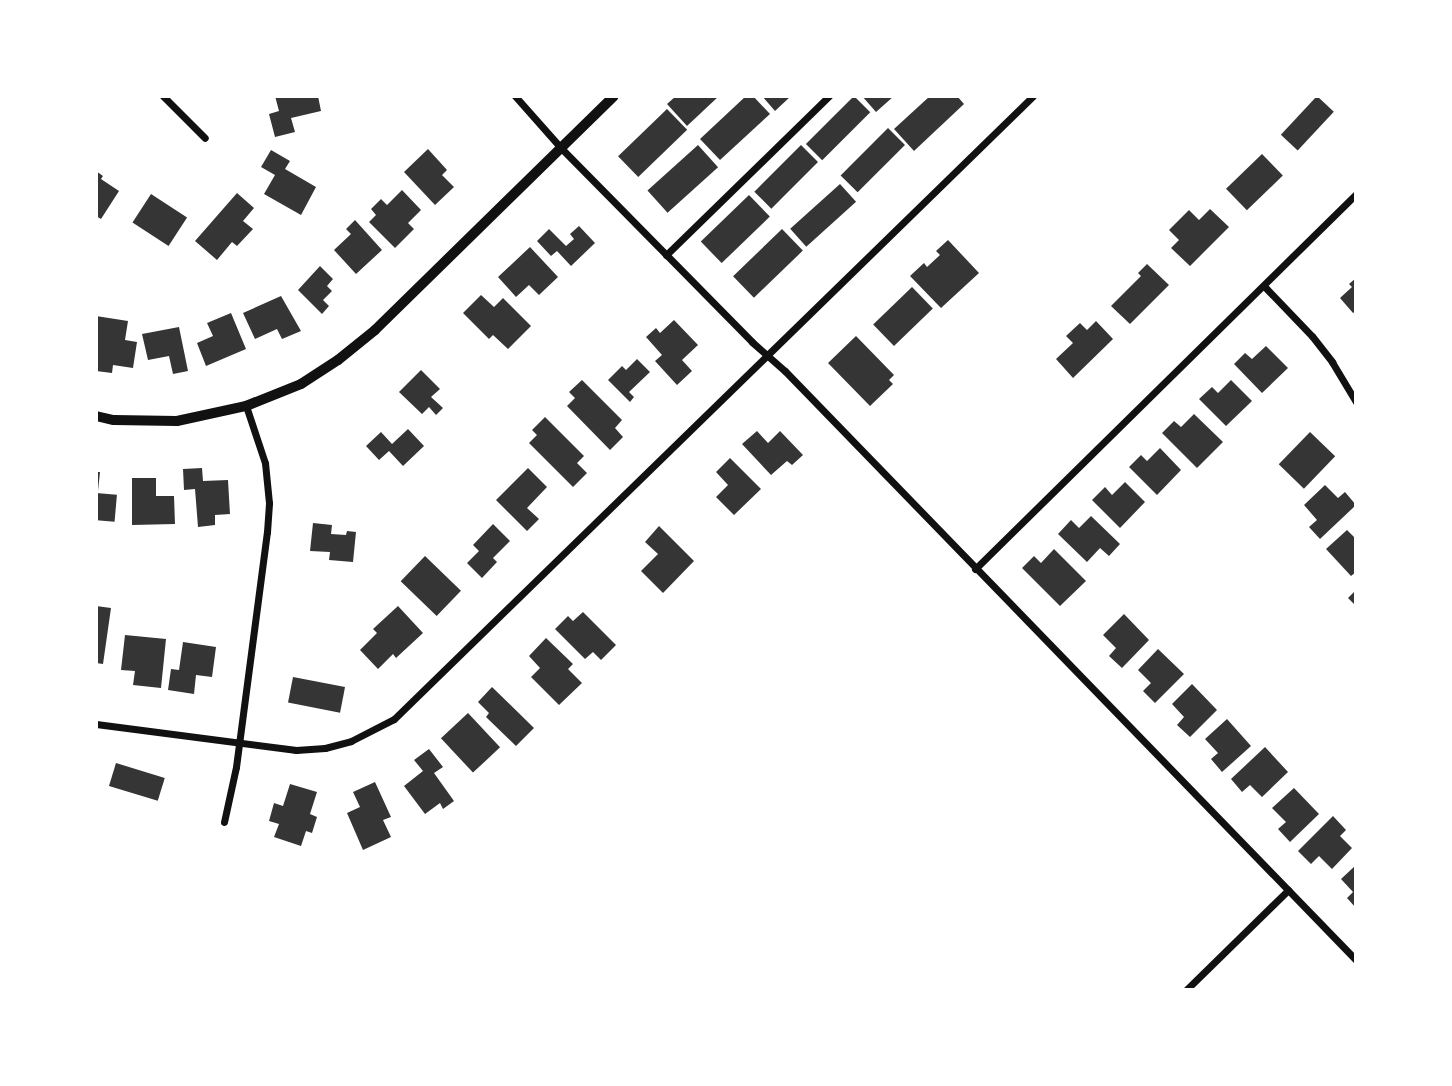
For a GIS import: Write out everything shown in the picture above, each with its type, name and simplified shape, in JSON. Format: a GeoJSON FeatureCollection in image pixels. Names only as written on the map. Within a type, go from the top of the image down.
{"type":"FeatureCollection","features":[{"type":"Feature","properties":{"kind":"street"},"geometry":{"type":"LineString","coordinates":[[163,96],[205,138]]}},
{"type":"Feature","properties":{"kind":"street"},"geometry":{"type":"LineString","coordinates":[[515,96],[561,148],[767,355],[1356,960]]}},
{"type":"Feature","properties":{"kind":"street"},"geometry":{"type":"LineString","coordinates":[[96,416],[114,420],[177,421],[246,406],[301,384],[356,345],[614,96]]}},
{"type":"Feature","properties":{"kind":"street"},"geometry":{"type":"LineString","coordinates":[[666,255],[829,96]]}},
{"type":"Feature","properties":{"kind":"street"},"geometry":{"type":"LineString","coordinates":[[96,724],[296,750],[325,748],[373,732],[394,719],[1033,96]]}},
{"type":"Feature","properties":{"kind":"street"},"geometry":{"type":"LineString","coordinates":[[975,569],[1356,194]]}},
{"type":"Feature","properties":{"kind":"street"},"geometry":{"type":"LineString","coordinates":[[1264,286],[1312,336],[1332,362],[1356,402]]}},
{"type":"Feature","properties":{"kind":"street"},"geometry":{"type":"LineString","coordinates":[[223,822],[238,744],[269,503],[265,463],[246,406]]}},
{"type":"Feature","properties":{"kind":"street"},"geometry":{"type":"LineString","coordinates":[[1186,990],[1288,890]]}},
{"type":"Feature","properties":{"kind":"building"},"geometry":{"type":"Polygon","coordinates":[[[275,96],[318,96],[321,111],[291,118],[295,132],[275,137],[269,114],[279,111],[275,96]]]}},
{"type":"Feature","properties":{"kind":"building"},"geometry":{"type":"Polygon","coordinates":[[[676,96],[719,96],[687,126],[667,104],[676,96]]]}},
{"type":"Feature","properties":{"kind":"building"},"geometry":{"type":"Polygon","coordinates":[[[746,96],[753,96],[770,114],[720,160],[700,139],[746,96]]]}},
{"type":"Feature","properties":{"kind":"building"},"geometry":{"type":"Polygon","coordinates":[[[762,96],[791,96],[775,111],[762,96]]]}},
{"type":"Feature","properties":{"kind":"building"},"geometry":{"type":"Polygon","coordinates":[[[854,96],[870,112],[822,160],[806,144],[854,96]]]}},
{"type":"Feature","properties":{"kind":"building"},"geometry":{"type":"Polygon","coordinates":[[[862,96],[894,96],[876,112],[862,96]]]}},
{"type":"Feature","properties":{"kind":"building"},"geometry":{"type":"Polygon","coordinates":[[[930,96],[957,96],[964,104],[914,151],[894,129],[930,96]]]}},
{"type":"Feature","properties":{"kind":"building"},"geometry":{"type":"Polygon","coordinates":[[[1317,96],[1334,112],[1298,150],[1281,135],[1317,96]]]}},
{"type":"Feature","properties":{"kind":"building"},"geometry":{"type":"Polygon","coordinates":[[[667,109],[687,130],[638,177],[618,156],[667,109]]]}},
{"type":"Feature","properties":{"kind":"building"},"geometry":{"type":"Polygon","coordinates":[[[888,128],[905,145],[858,192],[841,175],[888,128]]]}},
{"type":"Feature","properties":{"kind":"building"},"geometry":{"type":"Polygon","coordinates":[[[698,145],[718,167],[668,213],[647,191],[698,145]]]}},
{"type":"Feature","properties":{"kind":"building"},"geometry":{"type":"Polygon","coordinates":[[[801,145],[818,162],[771,209],[754,192],[801,145]]]}},
{"type":"Feature","properties":{"kind":"building"},"geometry":{"type":"Polygon","coordinates":[[[428,149],[447,170],[442,175],[454,187],[435,205],[404,172],[428,149]]]}},
{"type":"Feature","properties":{"kind":"building"},"geometry":{"type":"Polygon","coordinates":[[[271,150],[290,161],[285,169],[316,187],[301,215],[264,194],[275,175],[261,167],[271,150]]]}},
{"type":"Feature","properties":{"kind":"building"},"geometry":{"type":"Polygon","coordinates":[[[1262,154],[1283,176],[1247,210],[1226,189],[1262,154]]]}},
{"type":"Feature","properties":{"kind":"building"},"geometry":{"type":"Polygon","coordinates":[[[96,171],[103,176],[101,179],[119,191],[101,219],[96,216],[96,171]]]}},
{"type":"Feature","properties":{"kind":"building"},"geometry":{"type":"Polygon","coordinates":[[[840,184],[856,202],[806,247],[790,229],[840,184]]]}},
{"type":"Feature","properties":{"kind":"building"},"geometry":{"type":"Polygon","coordinates":[[[402,190],[421,210],[408,223],[414,229],[395,248],[369,222],[376,215],[371,209],[381,199],[387,205],[402,190]]]}},
{"type":"Feature","properties":{"kind":"building"},"geometry":{"type":"Polygon","coordinates":[[[237,193],[254,208],[243,221],[253,229],[237,246],[232,242],[217,260],[195,241],[237,193]]]}},
{"type":"Feature","properties":{"kind":"building"},"geometry":{"type":"Polygon","coordinates":[[[151,194],[187,217],[169,246],[132,223],[151,194]]]}},
{"type":"Feature","properties":{"kind":"building"},"geometry":{"type":"Polygon","coordinates":[[[749,195],[770,217],[722,263],[701,242],[749,195]]]}},
{"type":"Feature","properties":{"kind":"building"},"geometry":{"type":"Polygon","coordinates":[[[1210,209],[1229,227],[1190,266],[1171,248],[1179,240],[1169,230],[1189,210],[1199,220],[1210,209]]]}},
{"type":"Feature","properties":{"kind":"building"},"geometry":{"type":"Polygon","coordinates":[[[355,220],[382,250],[356,274],[334,250],[351,234],[346,229],[355,220]]]}},
{"type":"Feature","properties":{"kind":"building"},"geometry":{"type":"Polygon","coordinates":[[[579,226],[595,243],[571,266],[557,251],[551,256],[537,241],[549,229],[566,246],[574,239],[570,234],[579,226]]]}},
{"type":"Feature","properties":{"kind":"building"},"geometry":{"type":"Polygon","coordinates":[[[782,229],[803,251],[754,298],[733,276],[782,229]]]}},
{"type":"Feature","properties":{"kind":"building"},"geometry":{"type":"Polygon","coordinates":[[[948,240],[979,273],[941,308],[910,276],[924,263],[927,267],[940,255],[936,251],[948,240]]]}},
{"type":"Feature","properties":{"kind":"building"},"geometry":{"type":"Polygon","coordinates":[[[530,247],[558,277],[539,295],[529,285],[516,297],[498,277],[530,247]]]}},
{"type":"Feature","properties":{"kind":"building"},"geometry":{"type":"Polygon","coordinates":[[[1147,264],[1169,285],[1130,324],[1111,306],[1141,276],[1138,273],[1147,264]]]}},
{"type":"Feature","properties":{"kind":"building"},"geometry":{"type":"Polygon","coordinates":[[[320,266],[333,279],[327,286],[332,291],[323,300],[329,306],[322,314],[298,290],[320,266]]]}},
{"type":"Feature","properties":{"kind":"building"},"geometry":{"type":"Polygon","coordinates":[[[1356,278],[1356,311],[1353,313],[1340,298],[1352,287],[1349,284],[1356,278]]]}},
{"type":"Feature","properties":{"kind":"building"},"geometry":{"type":"Polygon","coordinates":[[[912,287],[933,309],[894,346],[873,325],[912,287]]]}},
{"type":"Feature","properties":{"kind":"building"},"geometry":{"type":"Polygon","coordinates":[[[481,295],[494,307],[503,298],[531,326],[508,349],[493,335],[489,339],[463,313],[481,295]]]}},
{"type":"Feature","properties":{"kind":"building"},"geometry":{"type":"Polygon","coordinates":[[[281,296],[301,331],[282,339],[277,329],[255,339],[243,313],[281,296]]]}},
{"type":"Feature","properties":{"kind":"building"},"geometry":{"type":"Polygon","coordinates":[[[231,313],[246,349],[206,366],[197,343],[213,336],[207,323],[231,313]]]}},
{"type":"Feature","properties":{"kind":"building"},"geometry":{"type":"Polygon","coordinates":[[[96,316],[128,321],[125,340],[137,342],[133,368],[113,365],[112,373],[96,371],[96,316]]]}},
{"type":"Feature","properties":{"kind":"building"},"geometry":{"type":"Polygon","coordinates":[[[674,320],[698,345],[682,360],[692,371],[677,385],[655,361],[662,355],[646,337],[656,328],[660,333],[674,320]]]}},
{"type":"Feature","properties":{"kind":"building"},"geometry":{"type":"Polygon","coordinates":[[[1096,321],[1113,339],[1073,378],[1056,359],[1073,343],[1066,336],[1080,323],[1087,330],[1096,321]]]}},
{"type":"Feature","properties":{"kind":"building"},"geometry":{"type":"Polygon","coordinates":[[[179,327],[188,371],[173,374],[169,356],[148,360],[142,334],[179,327]]]}},
{"type":"Feature","properties":{"kind":"building"},"geometry":{"type":"Polygon","coordinates":[[[856,336],[894,375],[889,380],[893,384],[870,406],[828,363],[856,336]]]}},
{"type":"Feature","properties":{"kind":"building"},"geometry":{"type":"Polygon","coordinates":[[[1266,346],[1288,368],[1262,393],[1234,364],[1245,353],[1252,359],[1266,346]]]}},
{"type":"Feature","properties":{"kind":"building"},"geometry":{"type":"Polygon","coordinates":[[[637,359],[650,372],[629,392],[634,397],[630,402],[608,380],[622,366],[626,370],[637,359]]]}},
{"type":"Feature","properties":{"kind":"building"},"geometry":{"type":"Polygon","coordinates":[[[421,370],[440,389],[431,397],[443,408],[436,415],[429,407],[422,414],[399,392],[421,370]]]}},
{"type":"Feature","properties":{"kind":"building"},"geometry":{"type":"Polygon","coordinates":[[[582,380],[622,420],[615,428],[623,437],[610,450],[567,406],[575,398],[569,392],[582,380]]]}},
{"type":"Feature","properties":{"kind":"building"},"geometry":{"type":"Polygon","coordinates":[[[1231,380],[1252,401],[1226,426],[1199,399],[1212,387],[1218,393],[1231,380]]]}},
{"type":"Feature","properties":{"kind":"building"},"geometry":{"type":"Polygon","coordinates":[[[1194,414],[1223,442],[1197,468],[1162,433],[1174,421],[1181,427],[1194,414]]]}},
{"type":"Feature","properties":{"kind":"building"},"geometry":{"type":"Polygon","coordinates":[[[545,417],[584,456],[577,463],[587,473],[573,487],[529,443],[537,435],[532,430],[545,417]]]}},
{"type":"Feature","properties":{"kind":"building"},"geometry":{"type":"Polygon","coordinates":[[[408,429],[424,446],[403,466],[389,451],[379,460],[366,446],[381,432],[392,444],[408,429]]]}},
{"type":"Feature","properties":{"kind":"building"},"geometry":{"type":"Polygon","coordinates":[[[757,431],[768,443],[780,431],[803,455],[792,465],[787,461],[771,475],[742,444],[757,431]]]}},
{"type":"Feature","properties":{"kind":"building"},"geometry":{"type":"Polygon","coordinates":[[[1310,432],[1335,456],[1304,489],[1279,464],[1310,432]]]}},
{"type":"Feature","properties":{"kind":"building"},"geometry":{"type":"Polygon","coordinates":[[[1160,448],[1181,470],[1157,495],[1129,467],[1141,455],[1147,461],[1160,448]]]}},
{"type":"Feature","properties":{"kind":"building"},"geometry":{"type":"Polygon","coordinates":[[[730,458],[761,489],[734,515],[716,497],[728,485],[716,472],[730,458]]]}},
{"type":"Feature","properties":{"kind":"building"},"geometry":{"type":"Polygon","coordinates":[[[202,468],[203,481],[228,480],[230,514],[215,515],[215,525],[198,527],[195,489],[184,490],[183,469],[202,468]]]}},
{"type":"Feature","properties":{"kind":"building"},"geometry":{"type":"Polygon","coordinates":[[[528,468],[547,487],[527,508],[539,519],[527,531],[496,500],[528,468]]]}},
{"type":"Feature","properties":{"kind":"building"},"geometry":{"type":"Polygon","coordinates":[[[96,472],[100,472],[98,491],[96,491],[96,472]]]}},
{"type":"Feature","properties":{"kind":"building"},"geometry":{"type":"Polygon","coordinates":[[[132,478],[156,478],[156,496],[174,496],[175,524],[132,525],[132,478]]]}},
{"type":"Feature","properties":{"kind":"building"},"geometry":{"type":"Polygon","coordinates":[[[1125,482],[1145,502],[1120,528],[1092,500],[1105,487],[1112,495],[1125,482]]]}},
{"type":"Feature","properties":{"kind":"building"},"geometry":{"type":"Polygon","coordinates":[[[1325,485],[1338,498],[1345,492],[1356,505],[1320,539],[1309,527],[1317,520],[1304,505],[1325,485]]]}},
{"type":"Feature","properties":{"kind":"building"},"geometry":{"type":"Polygon","coordinates":[[[96,493],[117,495],[115,522],[96,520],[96,493]]]}},
{"type":"Feature","properties":{"kind":"building"},"geometry":{"type":"Polygon","coordinates":[[[1091,516],[1120,544],[1109,556],[1100,548],[1087,562],[1058,534],[1071,520],[1079,528],[1091,516]]]}},
{"type":"Feature","properties":{"kind":"building"},"geometry":{"type":"Polygon","coordinates":[[[313,523],[332,525],[331,534],[346,535],[347,531],[356,532],[353,562],[329,560],[330,552],[310,551],[313,523]]]}},
{"type":"Feature","properties":{"kind":"building"},"geometry":{"type":"Polygon","coordinates":[[[493,524],[510,541],[493,558],[497,562],[482,578],[467,563],[479,551],[473,545],[493,524]]]}},
{"type":"Feature","properties":{"kind":"building"},"geometry":{"type":"Polygon","coordinates":[[[659,526],[694,561],[663,593],[641,571],[658,554],[645,542],[659,526]]]}},
{"type":"Feature","properties":{"kind":"building"},"geometry":{"type":"Polygon","coordinates":[[[1347,530],[1356,539],[1356,572],[1351,576],[1326,549],[1347,530]]]}},
{"type":"Feature","properties":{"kind":"building"},"geometry":{"type":"Polygon","coordinates":[[[1054,549],[1086,581],[1060,606],[1022,568],[1034,556],[1041,563],[1054,549]]]}},
{"type":"Feature","properties":{"kind":"building"},"geometry":{"type":"Polygon","coordinates":[[[425,556],[461,591],[437,616],[401,581],[425,556]]]}},
{"type":"Feature","properties":{"kind":"building"},"geometry":{"type":"Polygon","coordinates":[[[1356,590],[1356,606],[1348,598],[1356,590]]]}},
{"type":"Feature","properties":{"kind":"building"},"geometry":{"type":"Polygon","coordinates":[[[96,606],[111,608],[103,664],[96,663],[96,606]]]}},
{"type":"Feature","properties":{"kind":"building"},"geometry":{"type":"Polygon","coordinates":[[[398,606],[423,633],[396,658],[393,654],[378,669],[360,650],[377,633],[373,629],[398,606]]]}},
{"type":"Feature","properties":{"kind":"building"},"geometry":{"type":"Polygon","coordinates":[[[583,612],[616,645],[601,660],[593,652],[585,659],[555,629],[568,616],[573,621],[583,612]]]}},
{"type":"Feature","properties":{"kind":"building"},"geometry":{"type":"Polygon","coordinates":[[[1124,614],[1149,640],[1122,668],[1109,656],[1116,648],[1103,635],[1124,614]]]}},
{"type":"Feature","properties":{"kind":"building"},"geometry":{"type":"Polygon","coordinates":[[[125,635],[166,639],[161,688],[133,685],[135,671],[121,670],[125,635]]]}},
{"type":"Feature","properties":{"kind":"building"},"geometry":{"type":"Polygon","coordinates":[[[546,638],[573,664],[568,669],[582,683],[559,705],[531,677],[540,668],[529,656],[546,638]]]}},
{"type":"Feature","properties":{"kind":"building"},"geometry":{"type":"Polygon","coordinates":[[[183,642],[216,647],[212,677],[196,675],[194,694],[168,690],[171,669],[179,670],[183,642]]]}},
{"type":"Feature","properties":{"kind":"building"},"geometry":{"type":"Polygon","coordinates":[[[1158,649],[1184,674],[1155,703],[1143,691],[1151,683],[1138,670],[1158,649]]]}},
{"type":"Feature","properties":{"kind":"building"},"geometry":{"type":"Polygon","coordinates":[[[293,677],[345,687],[340,713],[288,703],[293,677]]]}},
{"type":"Feature","properties":{"kind":"building"},"geometry":{"type":"Polygon","coordinates":[[[1192,684],[1217,710],[1190,737],[1177,725],[1184,717],[1172,704],[1192,684]]]}},
{"type":"Feature","properties":{"kind":"building"},"geometry":{"type":"Polygon","coordinates":[[[492,687],[534,728],[516,746],[486,717],[489,713],[478,702],[492,687]]]}},
{"type":"Feature","properties":{"kind":"building"},"geometry":{"type":"Polygon","coordinates":[[[468,713],[500,747],[473,773],[441,738],[468,713]]]}},
{"type":"Feature","properties":{"kind":"building"},"geometry":{"type":"Polygon","coordinates":[[[1227,719],[1251,746],[1222,772],[1211,759],[1218,753],[1205,739],[1227,719]]]}},
{"type":"Feature","properties":{"kind":"building"},"geometry":{"type":"Polygon","coordinates":[[[1265,747],[1288,772],[1262,797],[1250,785],[1242,792],[1231,779],[1265,747]]]}},
{"type":"Feature","properties":{"kind":"building"},"geometry":{"type":"Polygon","coordinates":[[[429,749],[443,767],[434,773],[454,801],[443,809],[440,803],[425,814],[404,786],[423,771],[414,760],[429,749]]]}},
{"type":"Feature","properties":{"kind":"building"},"geometry":{"type":"Polygon","coordinates":[[[116,763],[165,778],[158,801],[109,786],[116,763]]]}},
{"type":"Feature","properties":{"kind":"building"},"geometry":{"type":"Polygon","coordinates":[[[375,782],[391,817],[383,820],[391,837],[363,850],[347,813],[360,807],[353,792],[375,782]]]}},
{"type":"Feature","properties":{"kind":"building"},"geometry":{"type":"Polygon","coordinates":[[[290,784],[317,792],[310,814],[317,817],[312,833],[306,831],[301,846],[274,837],[279,824],[269,821],[274,803],[283,806],[290,784]]]}},
{"type":"Feature","properties":{"kind":"building"},"geometry":{"type":"Polygon","coordinates":[[[1294,788],[1319,814],[1290,842],[1278,829],[1286,822],[1272,808],[1294,788]]]}},
{"type":"Feature","properties":{"kind":"building"},"geometry":{"type":"Polygon","coordinates":[[[1333,816],[1346,830],[1340,836],[1352,848],[1332,869],[1319,856],[1311,864],[1298,851],[1333,816]]]}},
{"type":"Feature","properties":{"kind":"building"},"geometry":{"type":"Polygon","coordinates":[[[1356,865],[1356,908],[1347,898],[1353,892],[1341,879],[1356,865]]]}}]}
